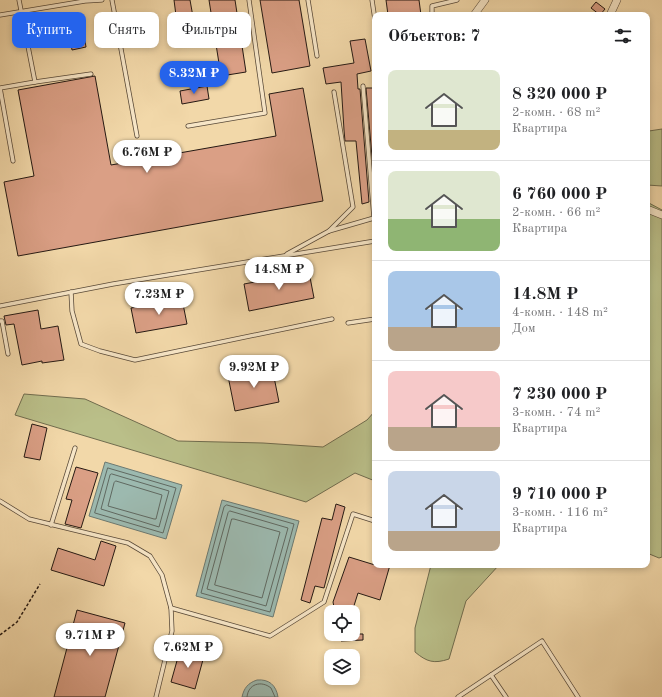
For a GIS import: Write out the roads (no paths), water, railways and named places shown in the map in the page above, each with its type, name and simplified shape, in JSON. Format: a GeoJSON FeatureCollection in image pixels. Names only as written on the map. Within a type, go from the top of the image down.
{"type":"FeatureCollection","features":[{"type":"Feature","properties":{"kind":"street"},"geometry":{"type":"LineString","coordinates":[[476,12],[486,0]]}},
{"type":"Feature","properties":{"kind":"street"},"geometry":{"type":"LineString","coordinates":[[611,12],[617,0]]}},
{"type":"Feature","properties":{"kind":"street"},"geometry":{"type":"LineString","coordinates":[[650,210],[662,215]]}},
{"type":"Feature","properties":{"kind":"lane"},"geometry":{"type":"LineString","coordinates":[[20,0],[22,12],[85,1],[102,0]]}},
{"type":"Feature","properties":{"kind":"lane"},"geometry":{"type":"LineString","coordinates":[[112,0],[137,136]]}},
{"type":"Feature","properties":{"kind":"lane"},"geometry":{"type":"LineString","coordinates":[[188,126],[265,113],[249,0]]}},
{"type":"Feature","properties":{"kind":"lane"},"geometry":{"type":"LineString","coordinates":[[308,0],[317,56]]}},
{"type":"Feature","properties":{"kind":"lane"},"geometry":{"type":"LineString","coordinates":[[372,0],[374,12]]}},
{"type":"Feature","properties":{"kind":"lane"},"geometry":{"type":"LineString","coordinates":[[432,12],[432,6],[457,0]]}},
{"type":"Feature","properties":{"kind":"lane"},"geometry":{"type":"LineString","coordinates":[[0,15],[12,13]]}},
{"type":"Feature","properties":{"kind":"lane"},"geometry":{"type":"LineString","coordinates":[[29,48],[35,82]]}},
{"type":"Feature","properties":{"kind":"lane"},"geometry":{"type":"LineString","coordinates":[[12,161],[0,88],[90,74]]}},
{"type":"Feature","properties":{"kind":"lane"},"geometry":{"type":"LineString","coordinates":[[363,86],[372,194]]}},
{"type":"Feature","properties":{"kind":"lane"},"geometry":{"type":"LineString","coordinates":[[329,231],[353,207],[334,92]]}},
{"type":"Feature","properties":{"kind":"lane"},"geometry":{"type":"LineString","coordinates":[[284,256],[329,231],[372,219]]}},
{"type":"Feature","properties":{"kind":"lane"},"geometry":{"type":"LineString","coordinates":[[0,306],[113,284],[372,241]]}},
{"type":"Feature","properties":{"kind":"lane"},"geometry":{"type":"LineString","coordinates":[[71,292],[72,311],[81,344],[100,351],[135,360],[332,319]]}},
{"type":"Feature","properties":{"kind":"lane"},"geometry":{"type":"LineString","coordinates":[[348,324],[372,320]]}},
{"type":"Feature","properties":{"kind":"lane"},"geometry":{"type":"LineString","coordinates":[[0,322],[2,321],[8,354]]}},
{"type":"Feature","properties":{"kind":"lane"},"geometry":{"type":"LineString","coordinates":[[52,526],[75,448]]}},
{"type":"Feature","properties":{"kind":"lane"},"geometry":{"type":"LineString","coordinates":[[0,501],[29,519],[52,526],[128,543],[150,556],[162,575],[171,608],[172,631],[156,697]]}},
{"type":"Feature","properties":{"kind":"lane"},"geometry":{"type":"LineString","coordinates":[[171,608],[270,636],[324,602],[353,514],[372,520]]}},
{"type":"Feature","properties":{"kind":"lane"},"geometry":{"type":"LineString","coordinates":[[458,697],[542,641],[578,697]]}},
{"type":"Feature","properties":{"kind":"lane"},"geometry":{"type":"LineString","coordinates":[[491,675],[506,697]]}},
{"type":"Feature","properties":{"kind":"water"},"geometry":{"type":"Polygon","coordinates":[[[105,462],[182,485],[166,539],[89,516],[105,462]]]}},
{"type":"Feature","properties":{"kind":"water"},"geometry":{"type":"Polygon","coordinates":[[[222,500],[299,521],[273,617],[196,596],[222,500]]]}},
{"type":"Feature","properties":{"kind":"water"},"geometry":{"type":"Polygon","coordinates":[[[257,680],[268,682],[274,686],[278,697],[242,697],[247,686],[257,680]]]}}]}
